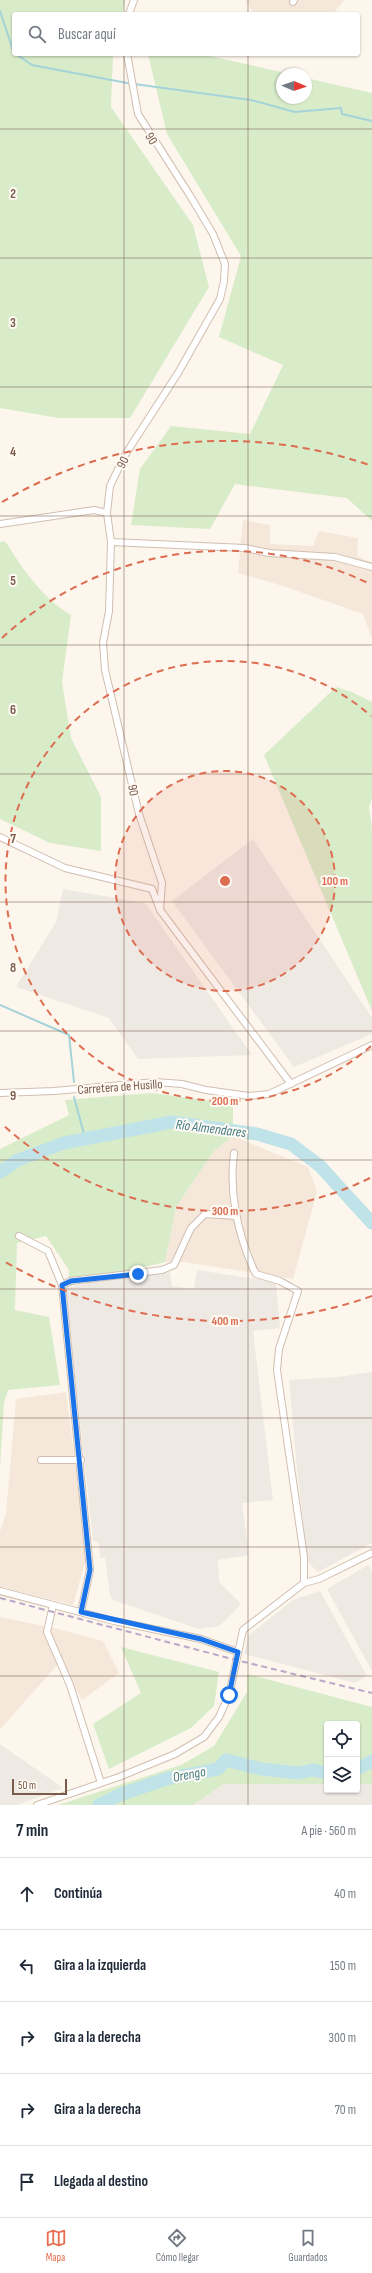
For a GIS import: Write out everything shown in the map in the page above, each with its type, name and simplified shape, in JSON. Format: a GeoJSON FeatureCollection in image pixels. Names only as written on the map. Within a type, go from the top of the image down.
{"type":"FeatureCollection","features":[{"type":"Feature","properties":{"kind":"street"},"geometry":{"type":"LineString","coordinates":[[129,12],[134,0]]}},
{"type":"Feature","properties":{"kind":"street","name":"90"},"geometry":{"type":"LineString","coordinates":[[127,56],[138,114],[213,234],[225,264],[224,281],[220,299],[186,360],[125,456],[110,486],[107,513],[111,542],[108,611],[102,643],[105,670],[139,814],[162,883],[160,910]]}},
{"type":"Feature","properties":{"kind":"street"},"geometry":{"type":"LineString","coordinates":[[0,524],[94,510],[107,513]]}},
{"type":"Feature","properties":{"kind":"street"},"geometry":{"type":"LineString","coordinates":[[111,542],[246,548],[269,553],[335,557],[372,567]]}},
{"type":"Feature","properties":{"kind":"street"},"geometry":{"type":"LineString","coordinates":[[0,837],[65,868],[152,889],[160,910],[290,1084]]}},
{"type":"Feature","properties":{"kind":"street","name":"Carretera de Husillo"},"geometry":{"type":"LineString","coordinates":[[0,1094],[156,1082],[182,1084],[206,1090],[249,1096],[270,1094],[372,1045]]}},
{"type":"Feature","properties":{"kind":"street"},"geometry":{"type":"LineString","coordinates":[[234,1152],[231,1175],[236,1216],[247,1254],[256,1274],[280,1281],[298,1291],[279,1349],[277,1370],[304,1557],[304,1583]]}},
{"type":"Feature","properties":{"kind":"street"},"geometry":{"type":"LineString","coordinates":[[62,1285],[71,1281],[162,1270],[174,1265],[191,1228],[205,1214],[236,1216]]}},
{"type":"Feature","properties":{"kind":"street"},"geometry":{"type":"LineString","coordinates":[[19,1236],[48,1251],[62,1285],[81,1460],[90,1570],[81,1612]]}},
{"type":"Feature","properties":{"kind":"street"},"geometry":{"type":"LineString","coordinates":[[41,1460],[81,1460]]}},
{"type":"Feature","properties":{"kind":"street"},"geometry":{"type":"LineString","coordinates":[[37,1805],[101,1783],[175,1754],[204,1737],[219,1717],[229,1695],[243,1630],[304,1583],[319,1579],[372,1553]]}},
{"type":"Feature","properties":{"kind":"street"},"geometry":{"type":"LineString","coordinates":[[0,1591],[81,1612],[201,1639],[238,1652]]}},
{"type":"Feature","properties":{"kind":"street"},"geometry":{"type":"LineString","coordinates":[[53,1605],[47,1632],[70,1684],[101,1783]]}},
{"type":"Feature","properties":{"kind":"shaded area"},"geometry":{"type":"Polygon","coordinates":[[[245,0],[344,0],[335,12],[253,12],[245,0]]]}},
{"type":"Feature","properties":{"kind":"shaded area"},"geometry":{"type":"Polygon","coordinates":[[[243,520],[270,525],[270,544],[313,546],[319,531],[358,538],[357,556],[372,563],[372,639],[363,614],[283,586],[238,573],[243,520]]]}},
{"type":"Feature","properties":{"kind":"shaded area"},"geometry":{"type":"Polygon","coordinates":[[[253,839],[372,1018],[372,1034],[294,1067],[172,901],[253,839]]]}},
{"type":"Feature","properties":{"kind":"shaded area"},"geometry":{"type":"Polygon","coordinates":[[[63,889],[145,903],[252,1055],[138,1059],[109,1018],[16,987],[56,922],[63,889]]]}},
{"type":"Feature","properties":{"kind":"shaded area"},"geometry":{"type":"Polygon","coordinates":[[[233,1136],[308,1167],[317,1192],[293,1279],[184,1262],[165,1262],[176,1207],[214,1151],[233,1136]]]}},
{"type":"Feature","properties":{"kind":"shaded area"},"geometry":{"type":"Polygon","coordinates":[[[197,1270],[276,1282],[280,1328],[253,1331],[273,1500],[242,1503],[249,1555],[218,1560],[219,1582],[241,1604],[220,1626],[199,1629],[113,1600],[110,1595],[105,1558],[100,1558],[99,1544],[93,1540],[65,1288],[102,1280],[170,1272],[172,1286],[194,1289],[197,1270]]]}},
{"type":"Feature","properties":{"kind":"shaded area"},"geometry":{"type":"Polygon","coordinates":[[[372,1372],[372,1543],[318,1572],[308,1562],[297,1470],[289,1380],[338,1377],[372,1372]]]}},
{"type":"Feature","properties":{"kind":"shaded area"},"geometry":{"type":"Polygon","coordinates":[[[66,1392],[87,1556],[73,1605],[0,1587],[0,1531],[6,1514],[16,1399],[66,1392]]]}},
{"type":"Feature","properties":{"kind":"shaded area"},"geometry":{"type":"Polygon","coordinates":[[[368,1565],[372,1571],[372,1671],[327,1589],[368,1565]]]}},
{"type":"Feature","properties":{"kind":"shaded area"},"geometry":{"type":"Polygon","coordinates":[[[320,1591],[367,1676],[355,1683],[244,1654],[249,1635],[293,1600],[320,1591]]]}},
{"type":"Feature","properties":{"kind":"shaded area"},"geometry":{"type":"Polygon","coordinates":[[[0,1617],[54,1628],[103,1641],[119,1673],[82,1700],[60,1662],[0,1729],[0,1617]]]}},
{"type":"Feature","properties":{"kind":"shaded area"},"geometry":{"type":"Polygon","coordinates":[[[0,1744],[63,1788],[17,1805],[0,1805],[0,1744]]]}},
{"type":"Feature","properties":{"kind":"shaded area"},"geometry":{"type":"Polygon","coordinates":[[[224,1784],[324,1784],[324,1793],[360,1793],[360,1784],[372,1784],[372,1805],[193,1805],[224,1784]]]}},
{"type":"Feature","properties":{"kind":"green space"},"geometry":{"type":"Polygon","coordinates":[[[0,0],[125,0],[122,12],[12,12],[12,56],[113,56],[111,107],[193,225],[209,287],[130,418],[59,418],[0,408],[0,0]]]}},
{"type":"Feature","properties":{"kind":"green space"},"geometry":{"type":"Polygon","coordinates":[[[148,56],[210,56],[276,71],[276,104],[312,104],[312,79],[372,93],[372,521],[347,498],[235,484],[210,529],[131,525],[140,469],[171,426],[250,434],[283,365],[219,337],[241,256],[167,134],[148,56]]]}},
{"type":"Feature","properties":{"kind":"green space"},"geometry":{"type":"Polygon","coordinates":[[[5,541],[26,572],[42,591],[71,615],[62,682],[71,738],[101,797],[101,851],[50,843],[0,819],[0,542],[5,541]]]}},
{"type":"Feature","properties":{"kind":"green space"},"geometry":{"type":"Polygon","coordinates":[[[336,687],[352,692],[372,702],[372,798],[369,807],[372,828],[372,1011],[264,755],[336,687]]]}},
{"type":"Feature","properties":{"kind":"green space"},"geometry":{"type":"Polygon","coordinates":[[[152,1093],[233,1104],[233,1136],[214,1151],[176,1207],[165,1262],[68,1286],[69,1270],[46,1236],[17,1243],[15,1310],[49,1317],[60,1385],[8,1390],[4,1403],[0,1467],[0,1149],[69,1115],[65,1100],[152,1093]]]}},
{"type":"Feature","properties":{"kind":"green space"},"geometry":{"type":"Polygon","coordinates":[[[121,1647],[219,1672],[214,1706],[191,1728],[109,1769],[93,1724],[141,1693],[121,1647]]]}},
{"type":"Feature","properties":{"kind":"green space"},"geometry":{"type":"Polygon","coordinates":[[[247,1674],[372,1707],[372,1784],[360,1784],[360,1721],[324,1721],[324,1784],[224,1784],[193,1805],[58,1805],[181,1765],[214,1746],[247,1692],[247,1674]]]}},
{"type":"Feature","properties":{"kind":"waterway"},"geometry":{"type":"LineString","coordinates":[[0,11],[12,47]]}},
{"type":"Feature","properties":{"kind":"waterway"},"geometry":{"type":"LineString","coordinates":[[19,56],[32,65],[127,83],[251,100],[295,112],[341,108],[342,114],[372,121]]}},
{"type":"Feature","properties":{"kind":"waterway"},"geometry":{"type":"LineString","coordinates":[[0,1005],[69,1035],[74,1082]]}},
{"type":"Feature","properties":{"kind":"waterway"},"geometry":{"type":"LineString","coordinates":[[74,1097],[85,1138]]}},
{"type":"Feature","properties":{"kind":"waterway","name":"Río Almendares"},"geometry":{"type":"LineString","coordinates":[[0,1172],[18,1160],[64,1143],[172,1122],[257,1134],[291,1144],[320,1166],[372,1223]]}},
{"type":"Feature","properties":{"kind":"waterway","name":"Orengo"},"geometry":{"type":"LineString","coordinates":[[99,1805],[119,1795],[166,1779],[218,1769],[226,1760],[261,1769],[298,1773],[313,1770],[324,1772]]}},
{"type":"Feature","properties":{"kind":"waterway","name":"Orengo"},"geometry":{"type":"LineString","coordinates":[[360,1767],[372,1761]]}},
{"type":"Feature","properties":{"kind":"railway"},"geometry":{"type":"LineString","coordinates":[[0,1598],[236,1660],[372,1693]]}},
{"type":"Feature","properties":{"kind":"route"},"geometry":{"type":"LineString","coordinates":[[138,1274],[71,1281],[62,1285],[81,1460],[90,1570],[81,1612],[114,1621],[201,1639],[238,1652],[229,1695]]}}]}
